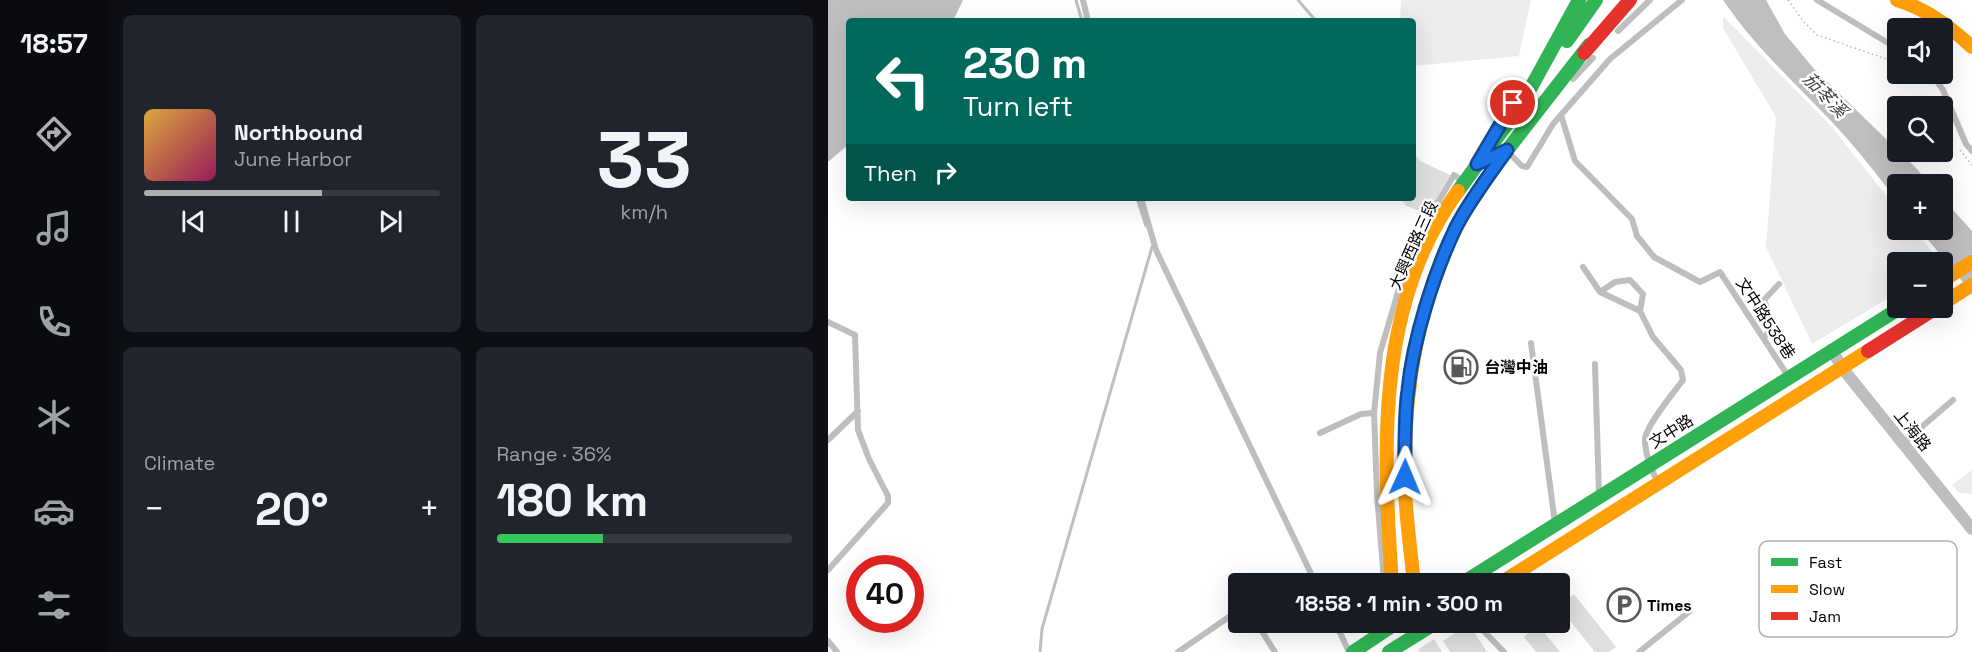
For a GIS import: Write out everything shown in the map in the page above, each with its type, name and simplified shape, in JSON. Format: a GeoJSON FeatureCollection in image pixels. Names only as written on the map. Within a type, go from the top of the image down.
{"type":"FeatureCollection","features":[{"type":"Feature","properties":{"kind":"main road"},"geometry":{"type":"LineString","coordinates":[[1518,102],[1579,0]]}},
{"type":"Feature","properties":{"kind":"main road","name":"大興西路三段"},"geometry":{"type":"LineString","coordinates":[[1391,573],[1386,462],[1391,366],[1409,287],[1442,213],[1518,102],[1596,0]]}},
{"type":"Feature","properties":{"kind":"main road","name":"大興西路三段"},"geometry":{"type":"LineString","coordinates":[[1413,573],[1405,477],[1406,417],[1413,357],[1433,286],[1456,228],[1472,199],[1507,150],[1584,53],[1621,0]]}},
{"type":"Feature","properties":{"kind":"main road"},"geometry":{"type":"LineString","coordinates":[[1584,53],[1630,0]]}},
{"type":"Feature","properties":{"kind":"main road"},"geometry":{"type":"LineString","coordinates":[[1897,0],[1912,4],[1939,18],[1972,47]]}},
{"type":"Feature","properties":{"kind":"main road"},"geometry":{"type":"LineString","coordinates":[[1931,0],[1954,17],[1972,36]]}},
{"type":"Feature","properties":{"kind":"main road"},"geometry":{"type":"LineString","coordinates":[[1953,274],[1972,262]]}},
{"type":"Feature","properties":{"kind":"main road"},"geometry":{"type":"LineString","coordinates":[[1953,297],[1966,288]]}},
{"type":"Feature","properties":{"kind":"main road","name":"文中路"},"geometry":{"type":"LineString","coordinates":[[1478,573],[1788,376],[1887,316]]}},
{"type":"Feature","properties":{"kind":"main road"},"geometry":{"type":"LineString","coordinates":[[1517,573],[1920,318]]}},
{"type":"Feature","properties":{"kind":"main road"},"geometry":{"type":"LineString","coordinates":[[1351,652],[1380,633]]}},
{"type":"Feature","properties":{"kind":"main road"},"geometry":{"type":"LineString","coordinates":[[1395,650],[1396,633]]}},
{"type":"Feature","properties":{"kind":"main road"},"geometry":{"type":"LineString","coordinates":[[1395,650],[1404,633]]}},
{"type":"Feature","properties":{"kind":"main road"},"geometry":{"type":"LineString","coordinates":[[1395,650],[1420,633]]}},
{"type":"Feature","properties":{"kind":"street","name":"上海路"},"geometry":{"type":"LineString","coordinates":[[1831,350],[1842,367],[1972,529]]}},
{"type":"Feature","properties":{"kind":"lane"},"geometry":{"type":"LineString","coordinates":[[1083,0],[1087,18]]}},
{"type":"Feature","properties":{"kind":"lane"},"geometry":{"type":"LineString","coordinates":[[1615,34],[1650,0]]}},
{"type":"Feature","properties":{"kind":"lane"},"geometry":{"type":"LineString","coordinates":[[1507,150],[1522,166],[1527,167],[1553,124],[1610,59],[1682,0]]}},
{"type":"Feature","properties":{"kind":"lane"},"geometry":{"type":"LineString","coordinates":[[1817,0],[1887,42]]}},
{"type":"Feature","properties":{"kind":"lane"},"geometry":{"type":"LineString","coordinates":[[1530,72],[1565,10]]}},
{"type":"Feature","properties":{"kind":"lane"},"geometry":{"type":"LineString","coordinates":[[1477,164],[1507,150],[1600,50]]}},
{"type":"Feature","properties":{"kind":"lane"},"geometry":{"type":"LineString","coordinates":[[1939,84],[1966,144],[1972,151]]}},
{"type":"Feature","properties":{"kind":"lane","name":"文中路538巷"},"geometry":{"type":"LineString","coordinates":[[1561,115],[1575,160],[1632,219],[1637,236],[1654,257],[1700,282],[1720,272],[1788,376]]}},
{"type":"Feature","properties":{"kind":"lane"},"geometry":{"type":"LineString","coordinates":[[1383,573],[1374,413],[1380,353],[1411,248],[1454,175],[1464,182]]}},
{"type":"Feature","properties":{"kind":"lane"},"geometry":{"type":"LineString","coordinates":[[1142,201],[1156,250],[1311,573]]}},
{"type":"Feature","properties":{"kind":"lane"},"geometry":{"type":"LineString","coordinates":[[1583,267],[1600,292],[1640,311]]}},
{"type":"Feature","properties":{"kind":"lane"},"geometry":{"type":"LineString","coordinates":[[1600,292],[1615,282],[1630,280],[1643,294],[1640,311],[1653,337],[1681,370],[1683,380],[1654,420],[1645,438],[1649,464],[1659,485]]}},
{"type":"Feature","properties":{"kind":"lane"},"geometry":{"type":"LineString","coordinates":[[1764,338],[1774,325],[1764,300],[1779,284]]}},
{"type":"Feature","properties":{"kind":"lane"},"geometry":{"type":"LineString","coordinates":[[828,322],[855,335],[858,430],[868,459],[888,496],[888,503],[828,570]]}},
{"type":"Feature","properties":{"kind":"lane"},"geometry":{"type":"LineString","coordinates":[[1531,343],[1555,524]]}},
{"type":"Feature","properties":{"kind":"lane"},"geometry":{"type":"LineString","coordinates":[[1595,364],[1599,496]]}},
{"type":"Feature","properties":{"kind":"lane"},"geometry":{"type":"LineString","coordinates":[[1903,444],[1953,400]]}},
{"type":"Feature","properties":{"kind":"lane"},"geometry":{"type":"LineString","coordinates":[[828,440],[858,411]]}},
{"type":"Feature","properties":{"kind":"lane"},"geometry":{"type":"LineString","coordinates":[[1320,433],[1361,414],[1374,413]]}},
{"type":"Feature","properties":{"kind":"lane"},"geometry":{"type":"LineString","coordinates":[[1639,652],[1690,612]]}},
{"type":"Feature","properties":{"kind":"lane"},"geometry":{"type":"LineString","coordinates":[[1178,652],[1228,618]]}},
{"type":"Feature","properties":{"kind":"lane"},"geometry":{"type":"LineString","coordinates":[[1264,633],[1275,652]]}},
{"type":"Feature","properties":{"kind":"lane"},"geometry":{"type":"LineString","coordinates":[[1341,633],[1351,652]]}},
{"type":"Feature","properties":{"kind":"lane"},"geometry":{"type":"LineString","coordinates":[[1486,633],[1504,652]]}},
{"type":"Feature","properties":{"kind":"lane"},"geometry":{"type":"LineString","coordinates":[[828,641],[837,652]]}},
{"type":"Feature","properties":{"kind":"path"},"geometry":{"type":"LineString","coordinates":[[1788,0],[1804,22],[1818,35],[1887,59]]}},
{"type":"Feature","properties":{"kind":"shaded area"},"geometry":{"type":"Polygon","coordinates":[[[1401,0],[1531,0],[1519,56],[1416,66],[1416,18],[1400,18],[1401,0]]]}},
{"type":"Feature","properties":{"kind":"shaded area"},"geometry":{"type":"Polygon","coordinates":[[[1723,16],[1830,125],[1887,196],[1887,240],[1922,240],[1933,252],[1887,252],[1887,299],[1812,344],[1766,247],[1776,117],[1723,28],[1723,16]]]}},
{"type":"Feature","properties":{"kind":"shaded area"},"geometry":{"type":"Polygon","coordinates":[[[1972,470],[1972,494],[1959,493],[1952,485],[1972,470]]]}},
{"type":"Feature","properties":{"kind":"water"},"geometry":{"type":"Polygon","coordinates":[[[828,0],[963,0],[954,18],[846,18],[846,147],[828,162],[828,0]]]}},
{"type":"Feature","properties":{"kind":"water","name":"茄苳溪"},"geometry":{"type":"Polygon","coordinates":[[[1723,0],[1766,0],[1785,34],[1815,70],[1887,140],[1887,162],[1910,162],[1921,174],[1887,174],[1887,188],[1848,139],[1761,48],[1723,0]]]}},
{"type":"Feature","properties":{"kind":"water"},"geometry":{"type":"Polygon","coordinates":[[[1953,210],[1972,231],[1972,293],[1953,270],[1953,252],[1938,252],[1928,240],[1953,240],[1953,210]]]}},
{"type":"Feature","properties":{"kind":"building"},"geometry":{"type":"Polygon","coordinates":[[[1416,155],[1420,161],[1450,175],[1428,214],[1406,206],[1402,201],[1416,201],[1416,155]]]}},
{"type":"Feature","properties":{"kind":"building"},"geometry":{"type":"Polygon","coordinates":[[[1574,594],[1616,647],[1609,652],[1595,652],[1570,623],[1570,597],[1574,594]]]}},
{"type":"Feature","properties":{"kind":"building"},"geometry":{"type":"Polygon","coordinates":[[[1455,633],[1475,633],[1487,652],[1450,652],[1443,641],[1455,633]]]}},
{"type":"Feature","properties":{"kind":"building"},"geometry":{"type":"Polygon","coordinates":[[[1529,633],[1545,633],[1560,652],[1536,652],[1524,637],[1529,633]]]}},
{"type":"Feature","properties":{"kind":"building"},"geometry":{"type":"Polygon","coordinates":[[[1434,639],[1442,652],[1418,652],[1419,649],[1434,639]]]}},
{"type":"Feature","properties":{"kind":"waterway"},"geometry":{"type":"LineString","coordinates":[[1076,0],[1081,18]]}},
{"type":"Feature","properties":{"kind":"waterway"},"geometry":{"type":"LineString","coordinates":[[1298,0],[1313,18]]}},
{"type":"Feature","properties":{"kind":"waterway"},"geometry":{"type":"LineString","coordinates":[[1138,201],[1146,226]]}},
{"type":"Feature","properties":{"kind":"waterway"},"geometry":{"type":"LineString","coordinates":[[1040,652],[1042,629],[1152,247]]}},
{"type":"Feature","properties":{"kind":"traffic: fast"},"geometry":{"type":"LineString","coordinates":[[1523,102],[1579,0]]}},
{"type":"Feature","properties":{"kind":"traffic: fast"},"geometry":{"type":"LineString","coordinates":[[1567,41],[1596,0]]}},
{"type":"Feature","properties":{"kind":"traffic: fast"},"geometry":{"type":"LineString","coordinates":[[1466,209],[1501,158],[1589,45]]}},
{"type":"Feature","properties":{"kind":"traffic: fast"},"geometry":{"type":"LineString","coordinates":[[1458,191],[1529,94]]}},
{"type":"Feature","properties":{"kind":"traffic: fast"},"geometry":{"type":"LineString","coordinates":[[1478,573],[1887,316]]}},
{"type":"Feature","properties":{"kind":"traffic: fast"},"geometry":{"type":"LineString","coordinates":[[1353,652],[1382,633]]}},
{"type":"Feature","properties":{"kind":"traffic: fast"},"geometry":{"type":"LineString","coordinates":[[1389,652],[1419,633]]}},
{"type":"Feature","properties":{"kind":"traffic: slow"},"geometry":{"type":"LineString","coordinates":[[1897,0],[1937,19],[1972,47]]}},
{"type":"Feature","properties":{"kind":"traffic: slow"},"geometry":{"type":"LineString","coordinates":[[1391,573],[1387,431],[1390,380],[1398,330],[1411,281],[1431,235],[1458,191]]}},
{"type":"Feature","properties":{"kind":"traffic: slow"},"geometry":{"type":"LineString","coordinates":[[1413,573],[1405,488],[1410,380],[1416,344],[1436,274],[1449,241],[1466,209]]}},
{"type":"Feature","properties":{"kind":"traffic: slow"},"geometry":{"type":"LineString","coordinates":[[1953,274],[1972,262]]}},
{"type":"Feature","properties":{"kind":"traffic: slow"},"geometry":{"type":"LineString","coordinates":[[1953,297],[1972,285]]}},
{"type":"Feature","properties":{"kind":"traffic: slow"},"geometry":{"type":"LineString","coordinates":[[1516,573],[1868,351]]}},
{"type":"Feature","properties":{"kind":"traffic: jam"},"geometry":{"type":"LineString","coordinates":[[1584,53],[1630,0]]}},
{"type":"Feature","properties":{"kind":"traffic: jam"},"geometry":{"type":"LineString","coordinates":[[1868,351],[1920,318]]}},
{"type":"Feature","properties":{"kind":"place","name":"台灣中油"},"geometry":{"type":"Point","coordinates":[1461,367]}},
{"type":"Feature","properties":{"kind":"place","name":"Times"},"geometry":{"type":"Point","coordinates":[1624,605]}},
{"type":"Feature","properties":{"kind":"route"},"geometry":{"type":"LineString","coordinates":[[1405,477],[1408,389],[1413,357],[1433,286],[1456,228],[1472,199],[1507,150],[1477,164],[1513,103]]}}]}
